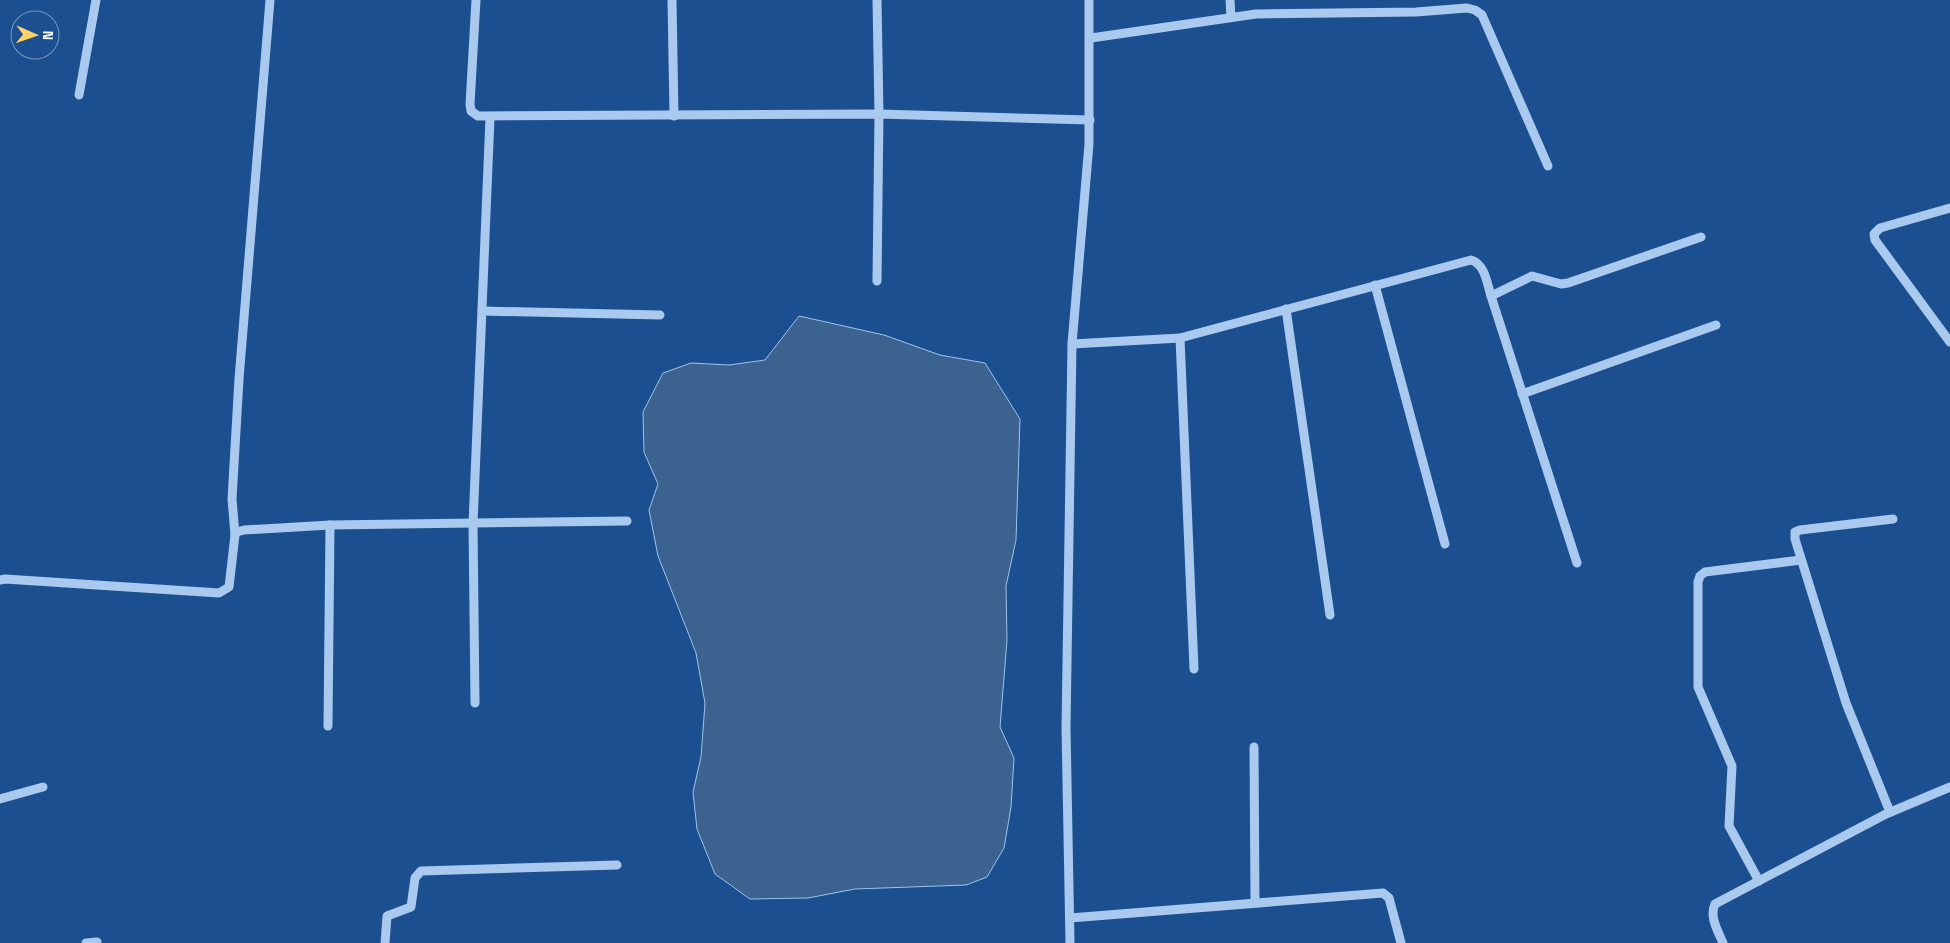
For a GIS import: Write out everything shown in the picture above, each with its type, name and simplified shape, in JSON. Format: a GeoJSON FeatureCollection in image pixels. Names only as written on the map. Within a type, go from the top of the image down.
{"type":"FeatureCollection","features":[{"type":"Feature","properties":{"kind":"street"},"geometry":{"type":"LineString","coordinates":[[79,95],[96,0]]}},
{"type":"Feature","properties":{"kind":"street"},"geometry":{"type":"LineString","coordinates":[[0,580],[220,593],[229,587],[235,535],[232,499],[239,379],[270,0]]}},
{"type":"Feature","properties":{"kind":"street"},"geometry":{"type":"LineString","coordinates":[[476,0],[470,104],[471,111],[478,116],[490,118],[879,114],[1090,120]]}},
{"type":"Feature","properties":{"kind":"street"},"geometry":{"type":"LineString","coordinates":[[672,0],[674,116]]}},
{"type":"Feature","properties":{"kind":"street"},"geometry":{"type":"LineString","coordinates":[[877,0],[879,114],[877,281]]}},
{"type":"Feature","properties":{"kind":"street"},"geometry":{"type":"LineString","coordinates":[[1070,943],[1066,727],[1072,344],[1090,120],[1091,38],[1089,0]]}},
{"type":"Feature","properties":{"kind":"street"},"geometry":{"type":"LineString","coordinates":[[1230,0],[1231,17]]}},
{"type":"Feature","properties":{"kind":"street"},"geometry":{"type":"LineString","coordinates":[[1091,38],[1256,14],[1416,12],[1467,8],[1475,10],[1482,15],[1548,166]]}},
{"type":"Feature","properties":{"kind":"street"},"geometry":{"type":"LineString","coordinates":[[475,703],[473,524],[490,118]]}},
{"type":"Feature","properties":{"kind":"street"},"geometry":{"type":"LineString","coordinates":[[1950,208],[1880,228],[1874,234],[1875,240],[1950,342]]}},
{"type":"Feature","properties":{"kind":"street"},"geometry":{"type":"LineString","coordinates":[[1491,296],[1532,276],[1561,284],[1568,283],[1701,237]]}},
{"type":"Feature","properties":{"kind":"street"},"geometry":{"type":"LineString","coordinates":[[1072,344],[1180,338],[1286,308],[1471,260],[1476,262],[1481,267],[1491,296],[1577,564]]}},
{"type":"Feature","properties":{"kind":"street"},"geometry":{"type":"LineString","coordinates":[[1375,285],[1445,544]]}},
{"type":"Feature","properties":{"kind":"street"},"geometry":{"type":"LineString","coordinates":[[1286,308],[1330,615]]}},
{"type":"Feature","properties":{"kind":"street"},"geometry":{"type":"LineString","coordinates":[[482,311],[660,316]]}},
{"type":"Feature","properties":{"kind":"street"},"geometry":{"type":"LineString","coordinates":[[1522,394],[1716,324]]}},
{"type":"Feature","properties":{"kind":"street"},"geometry":{"type":"LineString","coordinates":[[1180,338],[1194,669]]}},
{"type":"Feature","properties":{"kind":"street"},"geometry":{"type":"LineString","coordinates":[[1890,812],[1846,703],[1801,560],[1795,532],[1893,519]]}},
{"type":"Feature","properties":{"kind":"street"},"geometry":{"type":"LineString","coordinates":[[235,535],[237,532],[244,530],[330,525],[628,521]]}},
{"type":"Feature","properties":{"kind":"street"},"geometry":{"type":"LineString","coordinates":[[328,726],[330,525]]}},
{"type":"Feature","properties":{"kind":"street"},"geometry":{"type":"LineString","coordinates":[[1759,881],[1729,826],[1732,766],[1698,687],[1698,582],[1700,576],[1705,572],[1801,560]]}},
{"type":"Feature","properties":{"kind":"street"},"geometry":{"type":"LineString","coordinates":[[1254,747],[1255,903]]}},
{"type":"Feature","properties":{"kind":"street"},"geometry":{"type":"LineString","coordinates":[[0,799],[43,787]]}},
{"type":"Feature","properties":{"kind":"street"},"geometry":{"type":"LineString","coordinates":[[1723,943],[1714,921],[1712,911],[1715,904],[1890,812],[1950,787]]}},
{"type":"Feature","properties":{"kind":"street"},"geometry":{"type":"LineString","coordinates":[[385,943],[387,916],[411,907],[415,878],[421,871],[616,865]]}},
{"type":"Feature","properties":{"kind":"street"},"geometry":{"type":"LineString","coordinates":[[1070,918],[1383,893],[1389,898],[1401,943]]}},
{"type":"Feature","properties":{"kind":"street"},"geometry":{"type":"LineString","coordinates":[[86,943],[97,942]]}},
{"type":"Feature","properties":{"kind":"water"},"geometry":{"type":"Polygon","coordinates":[[[799,316],[884,335],[940,355],[985,363],[1020,419],[1016,540],[1006,586],[1007,640],[1000,727],[1014,758],[1011,807],[1004,848],[987,877],[966,885],[855,889],[808,898],[750,899],[715,874],[697,829],[693,792],[701,757],[705,703],[696,653],[658,556],[649,510],[658,484],[644,452],[643,412],[663,373],[691,363],[729,365],[765,360],[799,316]]]}}]}
